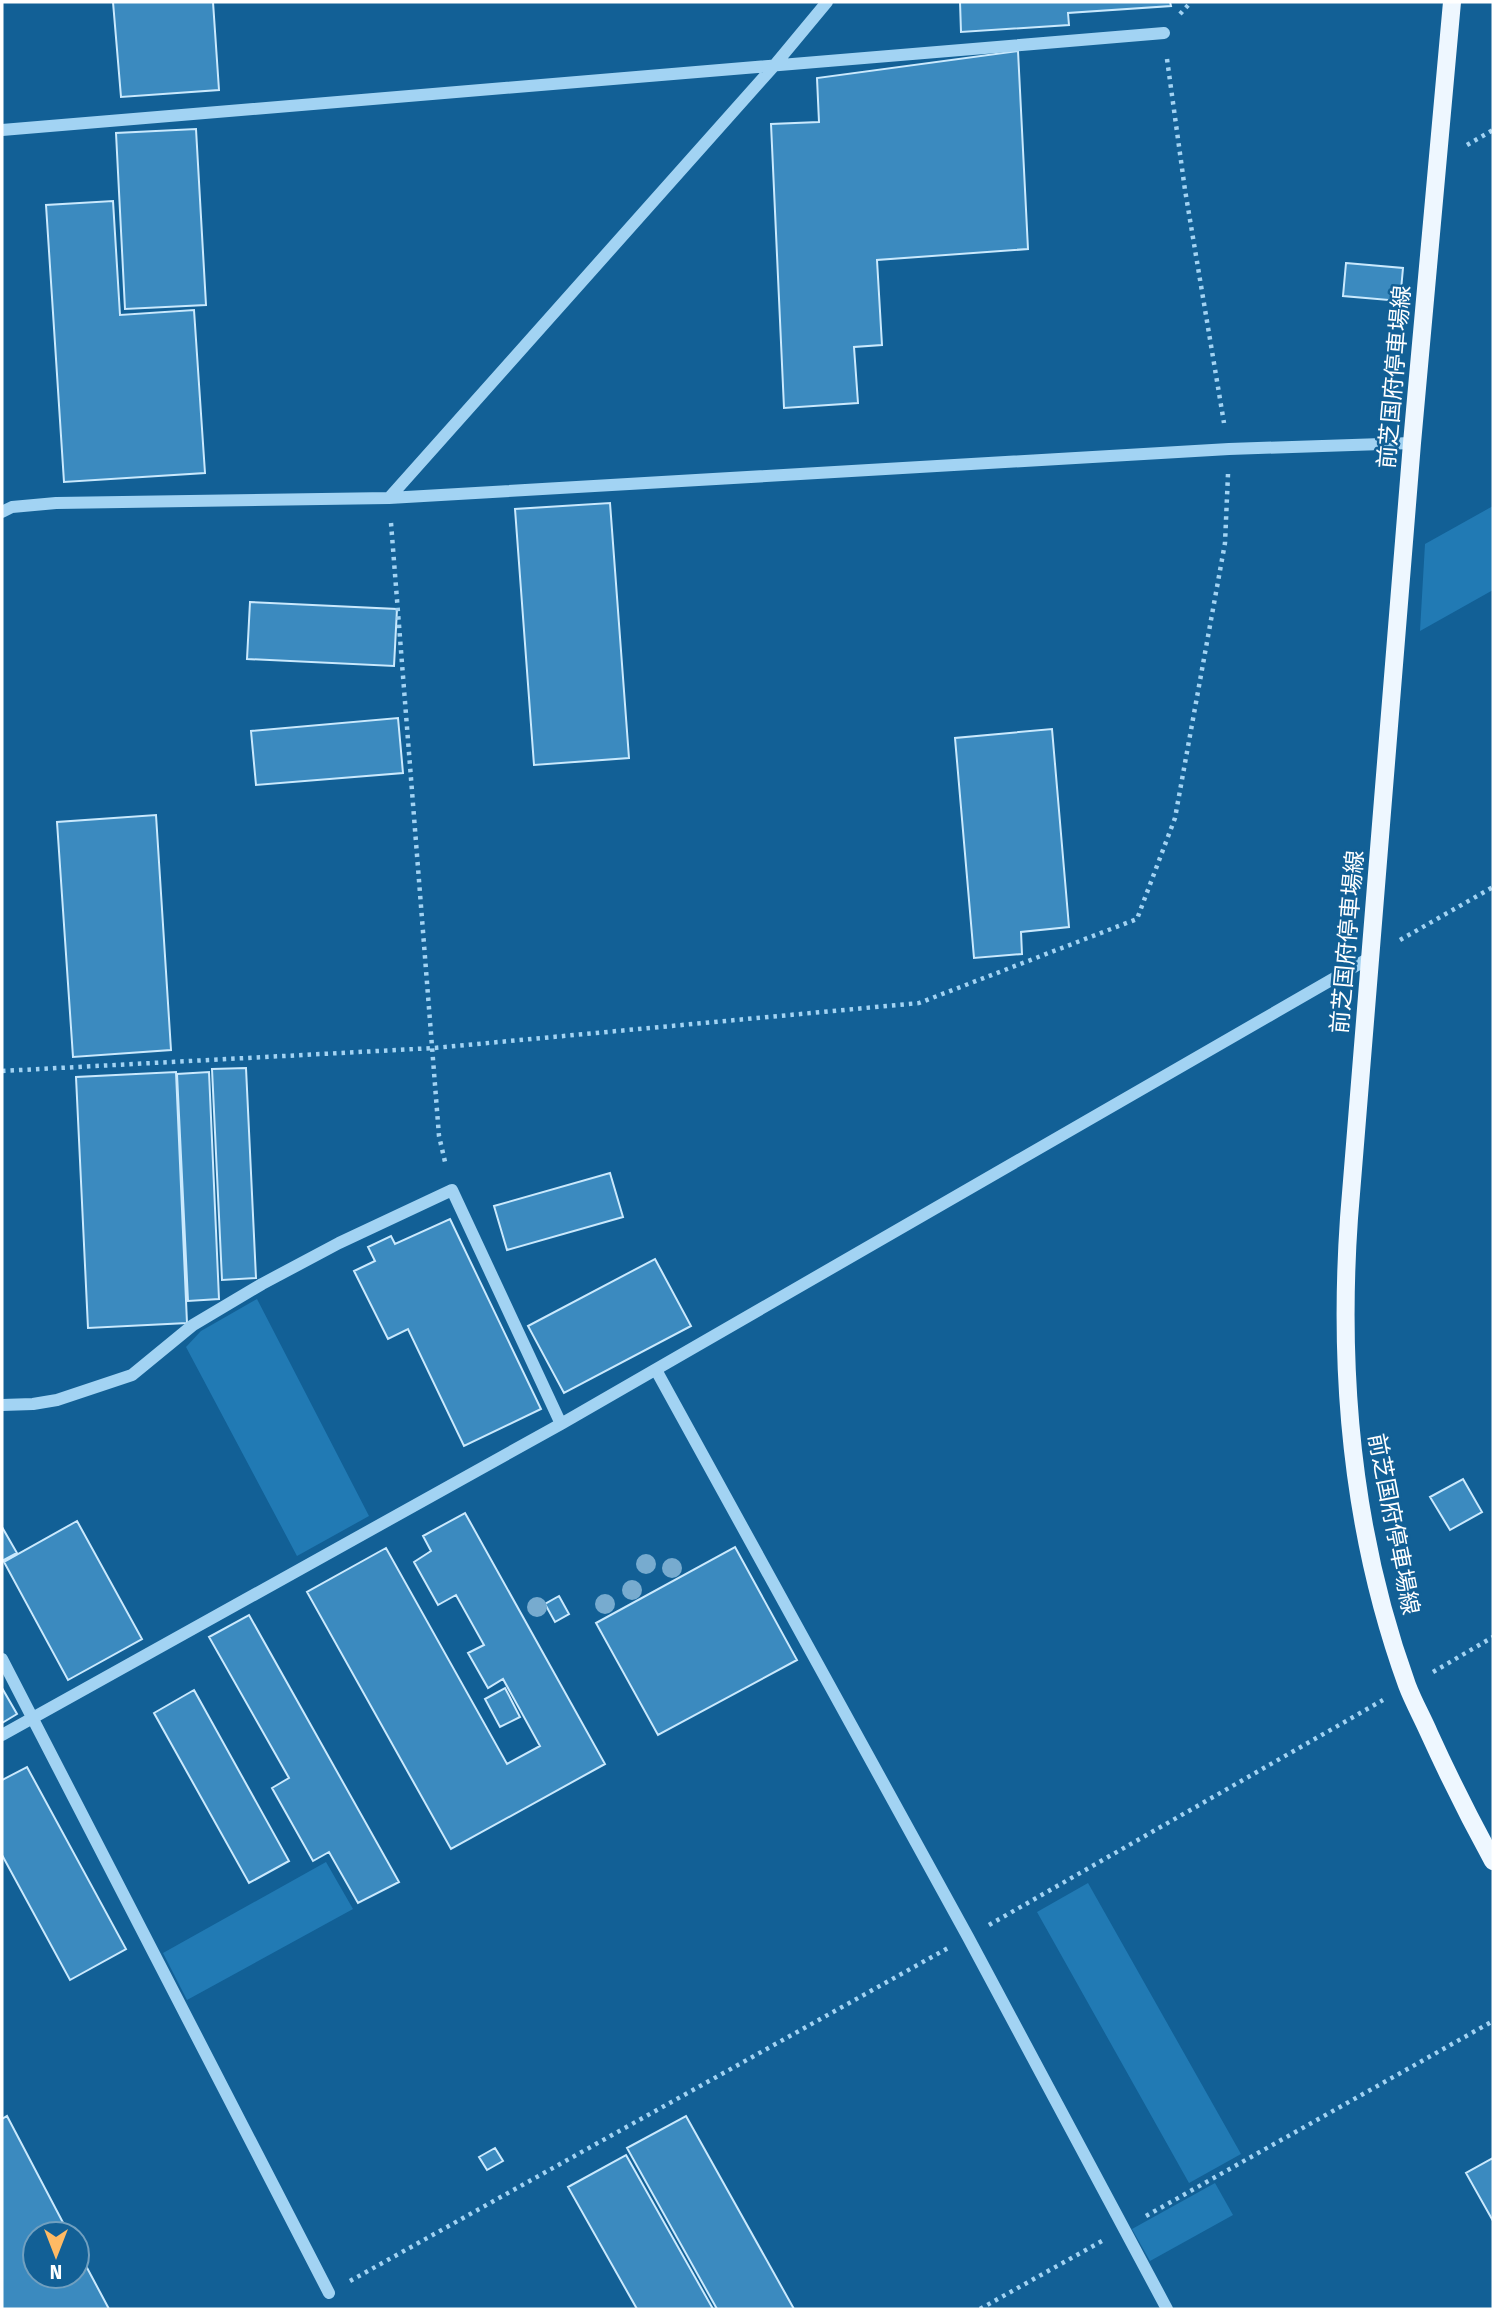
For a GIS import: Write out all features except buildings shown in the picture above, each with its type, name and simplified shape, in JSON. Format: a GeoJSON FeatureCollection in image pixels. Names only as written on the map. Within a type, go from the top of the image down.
{"type":"FeatureCollection","features":[{"type":"Feature","properties":{"kind":"main road","name":"前芝国府停車場線"},"geometry":{"type":"LineString","coordinates":[[1452,2],[1412,443],[1345,1274],[1345,1363],[1351,1436],[1362,1515],[1378,1591],[1407,1686],[1460,1801],[1493,1861]]}},
{"type":"Feature","properties":{"kind":"street"},"geometry":{"type":"LineString","coordinates":[[389,498],[828,2]]}},
{"type":"Feature","properties":{"kind":"street"},"geometry":{"type":"LineString","coordinates":[[2,130],[1164,33]]}},
{"type":"Feature","properties":{"kind":"street"},"geometry":{"type":"LineString","coordinates":[[2,512],[12,507],[56,503],[389,498],[1228,449],[1412,443]]}},
{"type":"Feature","properties":{"kind":"street"},"geometry":{"type":"LineString","coordinates":[[2,1735],[561,1424],[1371,957]]}},
{"type":"Feature","properties":{"kind":"street"},"geometry":{"type":"LineString","coordinates":[[2,1405],[57,1400],[132,1375],[193,1325],[262,1283],[452,1190],[561,1424]]}},
{"type":"Feature","properties":{"kind":"street"},"geometry":{"type":"LineString","coordinates":[[656,1370],[968,1937],[1167,2309]]}},
{"type":"Feature","properties":{"kind":"street"},"geometry":{"type":"LineString","coordinates":[[2,1659],[329,2293]]}},
{"type":"Feature","properties":{"kind":"path"},"geometry":{"type":"LineString","coordinates":[[2,1071],[434,1048],[919,1003],[1137,919],[1175,818],[1225,543],[1228,449],[1185,190],[1164,33],[1191,2]]}},
{"type":"Feature","properties":{"kind":"path"},"geometry":{"type":"LineString","coordinates":[[389,498],[439,1136],[452,1190]]}},
{"type":"Feature","properties":{"kind":"path"},"geometry":{"type":"LineString","coordinates":[[1371,957],[1493,887]]}},
{"type":"Feature","properties":{"kind":"path"},"geometry":{"type":"LineString","coordinates":[[329,2293],[968,1937],[1493,1637]]}},
{"type":"Feature","properties":{"kind":"path"},"geometry":{"type":"LineString","coordinates":[[980,2309],[1493,2021]]}},
{"type":"Feature","properties":{"kind":"shaded area"},"geometry":{"type":"Polygon","coordinates":[[[1493,506],[1493,590],[1420,631],[1425,544],[1493,506]]]}},
{"type":"Feature","properties":{"kind":"shaded area"},"geometry":{"type":"Polygon","coordinates":[[[257,1299],[369,1516],[297,1556],[186,1347],[201,1331],[257,1299]]]}},
{"type":"Feature","properties":{"kind":"shaded area"},"geometry":{"type":"Polygon","coordinates":[[[326,1862],[353,1909],[187,2000],[163,1953],[326,1862]]]}},
{"type":"Feature","properties":{"kind":"shaded area"},"geometry":{"type":"Polygon","coordinates":[[[1088,1883],[1241,2154],[1189,2183],[1037,1912],[1088,1883]]]}},
{"type":"Feature","properties":{"kind":"shaded area"},"geometry":{"type":"Polygon","coordinates":[[[1215,2183],[1233,2215],[1150,2261],[1132,2229],[1215,2183]]]}}]}
